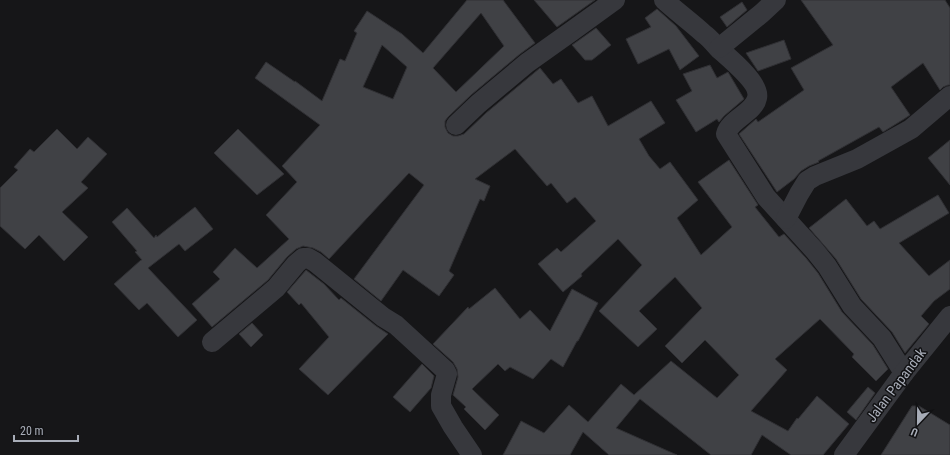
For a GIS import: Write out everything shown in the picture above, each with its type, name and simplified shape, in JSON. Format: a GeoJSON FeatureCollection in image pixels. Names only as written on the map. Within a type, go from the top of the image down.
{"type":"FeatureCollection","features":[{"type":"Feature","properties":{"kind":"street"},"geometry":{"type":"LineString","coordinates":[[456,125],[478,104],[527,63],[615,0]]}},
{"type":"Feature","properties":{"kind":"street"},"geometry":{"type":"LineString","coordinates":[[664,0],[706,35],[735,62],[757,92],[758,98],[754,105],[728,128],[726,134],[766,197],[816,250],[852,306],[882,338],[904,373]]}},
{"type":"Feature","properties":{"kind":"street"},"geometry":{"type":"LineString","coordinates":[[719,48],[776,0]]}},
{"type":"Feature","properties":{"kind":"street"},"geometry":{"type":"LineString","coordinates":[[786,219],[807,181],[815,176],[858,159],[911,129],[950,96]]}},
{"type":"Feature","properties":{"kind":"street"},"geometry":{"type":"LineString","coordinates":[[212,342],[276,288],[296,264],[303,258],[308,258],[383,317],[396,325],[445,370],[446,374],[441,395],[441,406],[472,455]]}},
{"type":"Feature","properties":{"kind":"street","name":"Jalan Papandak"},"geometry":{"type":"LineString","coordinates":[[844,455],[904,373],[950,316]]}},
{"type":"Feature","properties":{"kind":"building"},"geometry":{"type":"Polygon","coordinates":[[[467,0],[503,0],[535,43],[471,95],[448,117],[445,121],[445,127],[448,133],[453,136],[464,134],[486,113],[540,68],[553,84],[561,79],[578,103],[592,96],[608,126],[651,101],[665,123],[639,139],[649,156],[660,169],[670,162],[698,200],[677,218],[701,255],[732,227],[698,182],[729,160],[758,205],[755,207],[779,237],[784,234],[806,258],[818,273],[842,312],[873,345],[888,369],[876,381],[852,357],[854,354],[820,319],[775,359],[787,370],[751,411],[788,431],[797,418],[798,419],[817,396],[849,424],[823,455],[791,455],[762,435],[751,455],[711,455],[640,399],[616,428],[677,455],[609,455],[583,432],[570,455],[503,455],[521,421],[544,433],[569,405],[588,422],[621,384],[634,395],[671,361],[717,398],[739,375],[705,340],[682,363],[665,346],[702,308],[675,277],[639,311],[657,329],[638,347],[599,311],[642,265],[618,239],[581,274],[582,276],[563,292],[538,264],[557,248],[561,252],[596,221],[575,197],[567,203],[551,183],[547,186],[515,149],[475,179],[490,186],[484,201],[480,199],[449,271],[454,275],[439,296],[403,270],[381,301],[354,279],[424,185],[409,173],[329,259],[321,252],[313,248],[303,246],[296,249],[287,257],[268,280],[212,327],[192,304],[220,279],[213,272],[235,248],[257,268],[289,239],[266,215],[297,182],[282,166],[320,125],[255,78],[266,62],[322,101],[340,59],[345,61],[357,33],[354,31],[367,11],[402,34],[423,53],[467,0]],[[481,13],[433,68],[456,92],[504,46],[481,13]],[[382,45],[363,87],[393,99],[407,67],[382,45]]]}},
{"type":"Feature","properties":{"kind":"building"},"geometry":{"type":"Polygon","coordinates":[[[534,0],[595,0],[557,27],[534,0]]]}},
{"type":"Feature","properties":{"kind":"building"},"geometry":{"type":"Polygon","coordinates":[[[801,0],[945,0],[950,8],[950,85],[943,87],[940,90],[923,63],[891,87],[910,115],[883,132],[879,127],[818,161],[819,162],[809,166],[777,192],[739,134],[756,119],[758,122],[804,90],[791,68],[833,45],[801,0]]]}},
{"type":"Feature","properties":{"kind":"building"},"geometry":{"type":"Polygon","coordinates":[[[742,2],[747,10],[727,27],[720,17],[742,2]]]}},
{"type":"Feature","properties":{"kind":"building"},"geometry":{"type":"Polygon","coordinates":[[[657,9],[676,26],[699,56],[680,70],[669,49],[638,64],[626,39],[651,27],[645,18],[657,9]]]}},
{"type":"Feature","properties":{"kind":"building"},"geometry":{"type":"Polygon","coordinates":[[[596,28],[611,45],[592,60],[585,60],[572,45],[596,28]]]}},
{"type":"Feature","properties":{"kind":"building"},"geometry":{"type":"Polygon","coordinates":[[[784,40],[791,59],[758,71],[746,53],[784,40]]]}},
{"type":"Feature","properties":{"kind":"building"},"geometry":{"type":"Polygon","coordinates":[[[710,65],[717,78],[728,72],[744,99],[719,122],[717,119],[696,132],[676,100],[692,91],[683,74],[710,65]]]}},
{"type":"Feature","properties":{"kind":"building"},"geometry":{"type":"Polygon","coordinates":[[[57,129],[77,149],[88,137],[107,154],[81,182],[88,188],[62,212],[88,237],[64,261],[39,235],[25,249],[0,226],[0,188],[18,170],[14,167],[30,149],[34,152],[57,129]]]}},
{"type":"Feature","properties":{"kind":"building"},"geometry":{"type":"Polygon","coordinates":[[[238,129],[284,174],[257,195],[214,153],[238,129]]]}},
{"type":"Feature","properties":{"kind":"building"},"geometry":{"type":"Polygon","coordinates":[[[950,140],[950,185],[928,158],[950,140]]]}},
{"type":"Feature","properties":{"kind":"building"},"geometry":{"type":"Polygon","coordinates":[[[938,195],[949,213],[899,243],[929,276],[950,260],[950,289],[934,301],[921,316],[929,324],[905,353],[892,332],[861,299],[836,259],[809,228],[846,199],[867,226],[874,221],[880,229],[938,195]]]}},
{"type":"Feature","properties":{"kind":"building"},"geometry":{"type":"Polygon","coordinates":[[[195,207],[213,229],[185,251],[179,244],[148,268],[197,320],[178,337],[147,303],[139,310],[114,284],[142,260],[135,252],[137,251],[112,222],[127,208],[154,238],[195,207]]]}},
{"type":"Feature","properties":{"kind":"building"},"geometry":{"type":"Polygon","coordinates":[[[306,270],[324,284],[339,300],[341,298],[388,334],[328,395],[299,369],[329,337],[301,303],[299,305],[287,292],[306,270]]]}},
{"type":"Feature","properties":{"kind":"building"},"geometry":{"type":"Polygon","coordinates":[[[495,288],[520,319],[530,310],[550,331],[572,289],[598,303],[563,367],[551,359],[533,379],[510,367],[505,371],[498,364],[472,389],[499,415],[485,430],[464,409],[466,407],[453,395],[458,377],[457,369],[453,362],[433,344],[468,307],[469,309],[495,288]]]}},
{"type":"Feature","properties":{"kind":"building"},"geometry":{"type":"Polygon","coordinates":[[[252,323],[263,335],[251,347],[239,334],[252,323]]]}},
{"type":"Feature","properties":{"kind":"building"},"geometry":{"type":"Polygon","coordinates":[[[422,364],[434,376],[431,388],[410,412],[393,397],[422,364]]]}},
{"type":"Feature","properties":{"kind":"building"},"geometry":{"type":"Polygon","coordinates":[[[868,387],[875,393],[856,420],[847,412],[868,387]]]}},
{"type":"Feature","properties":{"kind":"building"},"geometry":{"type":"Polygon","coordinates":[[[912,406],[919,406],[950,425],[950,455],[881,455],[912,406]]]}}]}
